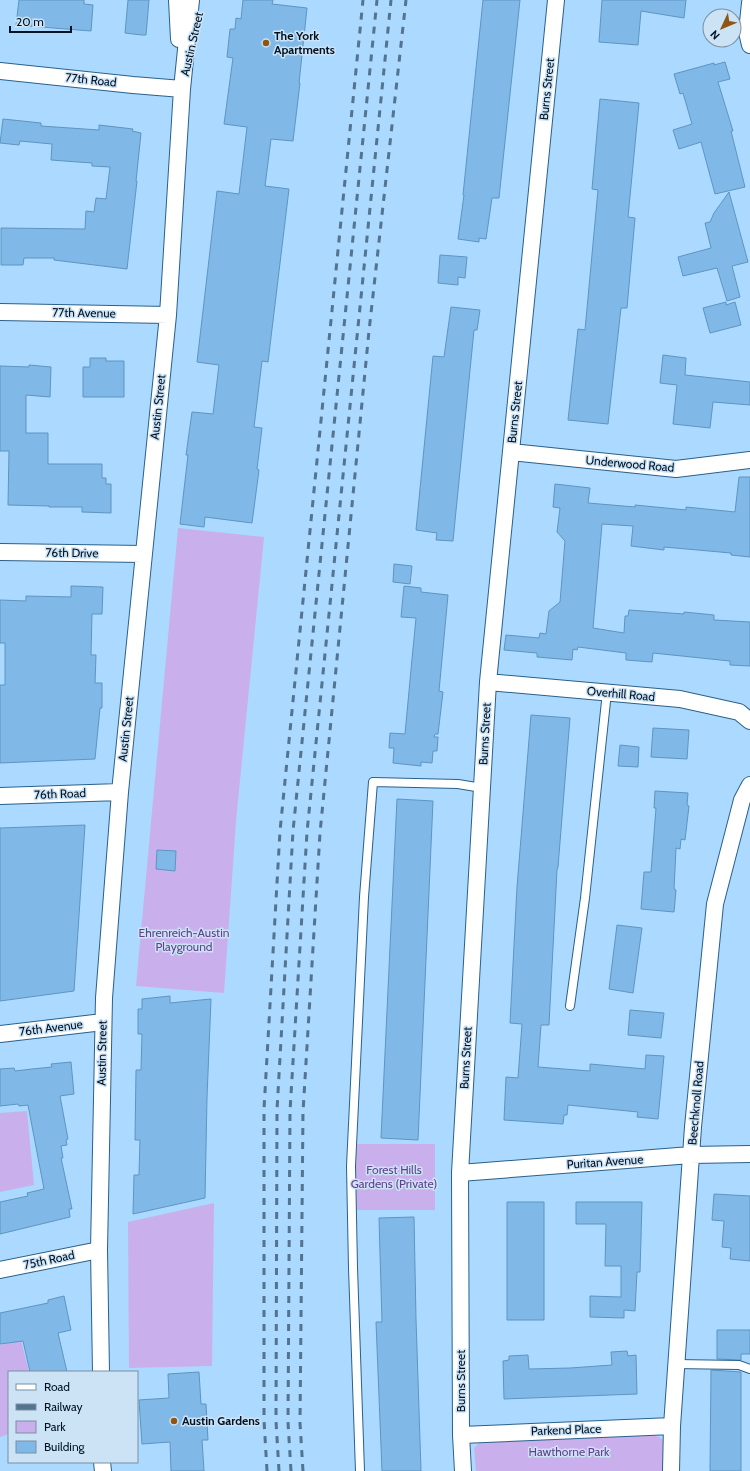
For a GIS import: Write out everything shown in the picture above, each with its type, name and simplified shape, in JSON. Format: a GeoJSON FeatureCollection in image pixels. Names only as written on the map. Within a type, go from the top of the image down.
{"type":"FeatureCollection","features":[{"type":"Feature","properties":{"kind":"street","name":"Austin Street"},"geometry":{"type":"LineString","coordinates":[[177,0],[182,89]]}},
{"type":"Feature","properties":{"kind":"street","name":"Austin Street"},"geometry":{"type":"LineString","coordinates":[[101,1371],[99,1250],[103,1022],[120,792],[168,315],[182,89],[191,0]]}},
{"type":"Feature","properties":{"kind":"street","name":"Austin Street"},"geometry":{"type":"LineString","coordinates":[[182,89],[202,0]]}},
{"type":"Feature","properties":{"kind":"street","name":"Burns Street"},"geometry":{"type":"LineString","coordinates":[[463,1471],[461,1435],[460,1173],[488,682],[556,0]]}},
{"type":"Feature","properties":{"kind":"street"},"geometry":{"type":"LineString","coordinates":[[750,3],[747,32],[750,45]]}},
{"type":"Feature","properties":{"kind":"street","name":"77th Road"},"geometry":{"type":"LineString","coordinates":[[0,71],[182,89]]}},
{"type":"Feature","properties":{"kind":"street","name":"77th Avenue"},"geometry":{"type":"LineString","coordinates":[[0,312],[168,315]]}},
{"type":"Feature","properties":{"kind":"street","name":"Underwood Road"},"geometry":{"type":"LineString","coordinates":[[511,452],[676,469],[750,460]]}},
{"type":"Feature","properties":{"kind":"street","name":"76th Drive"},"geometry":{"type":"LineString","coordinates":[[0,552],[143,554]]}},
{"type":"Feature","properties":{"kind":"street","name":"Overhill Road"},"geometry":{"type":"LineString","coordinates":[[488,682],[680,699],[739,712],[750,721]]}},
{"type":"Feature","properties":{"kind":"street","name":"Beechknoll Road"},"geometry":{"type":"LineString","coordinates":[[671,1471],[672,1426],[691,1155],[715,904],[742,800],[750,785]]}},
{"type":"Feature","properties":{"kind":"street","name":"76th Road"},"geometry":{"type":"LineString","coordinates":[[0,796],[120,792]]}},
{"type":"Feature","properties":{"kind":"street","name":"76th Avenue"},"geometry":{"type":"LineString","coordinates":[[0,1034],[103,1022]]}},
{"type":"Feature","properties":{"kind":"street","name":"Puritan Avenue"},"geometry":{"type":"LineString","coordinates":[[460,1173],[691,1155],[750,1154]]}},
{"type":"Feature","properties":{"kind":"street","name":"75th Road"},"geometry":{"type":"LineString","coordinates":[[0,1270],[99,1250]]}},
{"type":"Feature","properties":{"kind":"street","name":"Parkend Place"},"geometry":{"type":"LineString","coordinates":[[461,1435],[672,1426]]}},
{"type":"Feature","properties":{"kind":"lane"},"geometry":{"type":"LineString","coordinates":[[570,1006],[585,898],[607,692]]}},
{"type":"Feature","properties":{"kind":"lane"},"geometry":{"type":"LineString","coordinates":[[360,1471],[353,1276],[351,1166],[364,897],[373,782],[458,784],[482,788]]}},
{"type":"Feature","properties":{"kind":"lane"},"geometry":{"type":"LineString","coordinates":[[676,1364],[739,1365],[750,1369]]}},
{"type":"Feature","properties":{"kind":"green space","name":"Ehrenreich-Austin Playground"},"geometry":{"type":"Polygon","coordinates":[[[178,528],[264,537],[236,821],[224,993],[136,986],[178,528]]]}},
{"type":"Feature","properties":{"kind":"green space"},"geometry":{"type":"Polygon","coordinates":[[[27,1111],[34,1185],[0,1192],[0,1113],[27,1111]]]}},
{"type":"Feature","properties":{"kind":"green space","name":"Forest Hills Gardens (Private)"},"geometry":{"type":"Polygon","coordinates":[[[354,1144],[435,1144],[435,1210],[354,1210],[354,1144]]]}},
{"type":"Feature","properties":{"kind":"green space"},"geometry":{"type":"Polygon","coordinates":[[[214,1203],[212,1366],[129,1368],[128,1222],[214,1203]]]}},
{"type":"Feature","properties":{"kind":"green space"},"geometry":{"type":"Polygon","coordinates":[[[21,1340],[29,1371],[8,1371],[8,1434],[0,1437],[0,1345],[21,1340]]]}},
{"type":"Feature","properties":{"kind":"green space","name":"Hawthorne Park"},"geometry":{"type":"Polygon","coordinates":[[[482,1434],[652,1435],[663,1440],[663,1471],[476,1471],[474,1448],[479,1443],[482,1434]]]}},
{"type":"Feature","properties":{"kind":"building"},"geometry":{"type":"Polygon","coordinates":[[[19,0],[84,0],[84,4],[93,5],[91,31],[16,25],[19,0]]]}},
{"type":"Feature","properties":{"kind":"building"},"geometry":{"type":"Polygon","coordinates":[[[128,0],[149,0],[146,35],[125,33],[128,0]]]}},
{"type":"Feature","properties":{"kind":"building"},"geometry":{"type":"Polygon","coordinates":[[[243,0],[273,0],[272,4],[307,8],[293,141],[271,139],[265,186],[289,189],[268,362],[262,361],[254,427],[262,428],[257,469],[259,470],[252,523],[205,517],[204,527],[180,524],[188,455],[186,455],[192,412],[213,414],[219,365],[197,362],[217,191],[239,194],[247,127],[224,124],[233,58],[227,57],[230,29],[235,29],[236,18],[241,19],[243,0]]]}},
{"type":"Feature","properties":{"kind":"building"},"geometry":{"type":"Polygon","coordinates":[[[483,0],[520,0],[499,198],[492,198],[486,239],[479,238],[479,242],[458,239],[464,195],[483,0]]]}},
{"type":"Feature","properties":{"kind":"building"},"geometry":{"type":"Polygon","coordinates":[[[602,0],[686,0],[684,18],[641,11],[638,45],[599,42],[602,0]]]}},
{"type":"Feature","properties":{"kind":"building"},"geometry":{"type":"Polygon","coordinates":[[[725,62],[730,79],[718,82],[733,131],[731,131],[745,187],[715,194],[701,142],[679,149],[673,130],[692,124],[683,93],[680,94],[674,74],[714,63],[714,65],[725,62]]]}},
{"type":"Feature","properties":{"kind":"building"},"geometry":{"type":"Polygon","coordinates":[[[600,99],[639,103],[628,217],[635,218],[627,308],[621,308],[608,424],[568,420],[578,329],[585,330],[598,190],[592,189],[600,99]]]}},
{"type":"Feature","properties":{"kind":"building"},"geometry":{"type":"Polygon","coordinates":[[[3,119],[41,123],[41,126],[99,130],[99,125],[133,129],[132,131],[141,133],[127,269],[54,260],[54,258],[24,258],[23,265],[1,265],[1,228],[85,229],[86,211],[94,212],[96,198],[106,199],[110,167],[92,166],[92,163],[51,160],[52,144],[20,141],[19,145],[0,143],[3,119]]]}},
{"type":"Feature","properties":{"kind":"building"},"geometry":{"type":"Polygon","coordinates":[[[729,192],[748,262],[732,266],[740,297],[727,301],[717,268],[683,276],[678,257],[711,248],[705,223],[710,222],[714,213],[729,192]]]}},
{"type":"Feature","properties":{"kind":"building"},"geometry":{"type":"Polygon","coordinates":[[[440,255],[467,257],[465,278],[458,277],[458,285],[438,283],[440,255]]]}},
{"type":"Feature","properties":{"kind":"building"},"geometry":{"type":"Polygon","coordinates":[[[726,302],[726,305],[735,302],[741,325],[710,333],[703,308],[726,302]]]}},
{"type":"Feature","properties":{"kind":"building"},"geometry":{"type":"Polygon","coordinates":[[[451,307],[480,310],[477,330],[474,330],[453,541],[436,540],[437,533],[416,530],[433,356],[444,357],[451,307]]]}},
{"type":"Feature","properties":{"kind":"building"},"geometry":{"type":"Polygon","coordinates":[[[663,355],[686,358],[685,375],[750,382],[750,405],[713,402],[710,428],[673,424],[677,385],[660,383],[663,355]]]}},
{"type":"Feature","properties":{"kind":"building"},"geometry":{"type":"Polygon","coordinates":[[[90,358],[106,358],[106,361],[124,361],[124,397],[83,397],[83,367],[90,367],[90,358]]]}},
{"type":"Feature","properties":{"kind":"building"},"geometry":{"type":"Polygon","coordinates":[[[29,365],[51,367],[50,397],[26,395],[26,433],[48,433],[48,464],[102,464],[102,478],[106,478],[106,484],[111,484],[111,513],[82,512],[82,507],[8,505],[9,451],[0,451],[0,366],[29,367],[29,365]]]}},
{"type":"Feature","properties":{"kind":"building"},"geometry":{"type":"Polygon","coordinates":[[[739,477],[750,477],[750,557],[731,555],[731,553],[664,547],[664,550],[631,546],[633,526],[602,524],[593,628],[624,633],[625,616],[628,616],[629,610],[684,614],[684,612],[714,615],[714,620],[750,622],[750,666],[730,665],[730,661],[653,653],[652,662],[626,660],[626,653],[578,647],[577,650],[573,649],[572,660],[537,657],[537,653],[504,650],[506,635],[539,638],[540,633],[546,634],[549,611],[560,602],[565,541],[557,532],[560,508],[553,507],[555,484],[590,488],[588,503],[635,507],[635,505],[686,510],[686,507],[735,512],[739,477]]]}},
{"type":"Feature","properties":{"kind":"building"},"geometry":{"type":"Polygon","coordinates":[[[394,564],[412,566],[410,584],[393,582],[394,564]]]}},
{"type":"Feature","properties":{"kind":"building"},"geometry":{"type":"Polygon","coordinates":[[[71,586],[103,587],[102,614],[92,614],[91,655],[96,655],[95,683],[102,683],[102,708],[100,708],[95,759],[0,763],[0,685],[5,685],[5,643],[0,643],[0,600],[26,601],[26,596],[71,597],[71,586]]]}},
{"type":"Feature","properties":{"kind":"building"},"geometry":{"type":"Polygon","coordinates":[[[404,586],[421,588],[421,592],[448,595],[439,691],[443,692],[438,734],[435,734],[434,737],[438,737],[437,751],[433,751],[432,763],[421,762],[421,766],[393,763],[394,748],[389,748],[390,733],[405,734],[416,618],[401,617],[404,586]]]}},
{"type":"Feature","properties":{"kind":"building"},"geometry":{"type":"Polygon","coordinates":[[[531,715],[570,718],[557,870],[549,1025],[541,1025],[538,1067],[590,1071],[590,1064],[645,1069],[646,1055],[664,1056],[658,1119],[637,1117],[638,1112],[568,1105],[567,1115],[564,1115],[563,1124],[504,1120],[506,1077],[518,1078],[522,1024],[510,1023],[517,887],[531,715]]]}},
{"type":"Feature","properties":{"kind":"building"},"geometry":{"type":"Polygon","coordinates":[[[653,728],[689,730],[687,759],[651,757],[653,728]]]}},
{"type":"Feature","properties":{"kind":"building"},"geometry":{"type":"Polygon","coordinates":[[[620,745],[639,747],[638,767],[618,766],[620,745]]]}},
{"type":"Feature","properties":{"kind":"building"},"geometry":{"type":"Polygon","coordinates":[[[655,791],[688,793],[687,805],[689,806],[685,840],[681,839],[680,849],[676,848],[674,889],[676,890],[674,912],[641,909],[644,872],[651,872],[656,808],[654,808],[655,791]]]}},
{"type":"Feature","properties":{"kind":"building"},"geometry":{"type":"Polygon","coordinates":[[[397,799],[433,801],[418,1140],[381,1138],[397,799]]]}},
{"type":"Feature","properties":{"kind":"building"},"geometry":{"type":"Polygon","coordinates":[[[85,825],[74,991],[0,1001],[0,828],[85,825]]]}},
{"type":"Feature","properties":{"kind":"building"},"geometry":{"type":"Polygon","coordinates":[[[157,850],[176,851],[175,871],[156,869],[157,850]]]}},
{"type":"Feature","properties":{"kind":"building"},"geometry":{"type":"Polygon","coordinates":[[[617,925],[642,928],[633,993],[609,989],[617,925]]]}},
{"type":"Feature","properties":{"kind":"building"},"geometry":{"type":"Polygon","coordinates":[[[170,996],[170,1003],[211,999],[205,1198],[133,1214],[134,1175],[139,1175],[140,1140],[135,1140],[136,1070],[141,1070],[142,1034],[138,1034],[138,1009],[142,1009],[142,999],[170,996]]]}},
{"type":"Feature","properties":{"kind":"building"},"geometry":{"type":"Polygon","coordinates":[[[630,1010],[664,1013],[661,1038],[628,1035],[630,1010]]]}},
{"type":"Feature","properties":{"kind":"building"},"geometry":{"type":"Polygon","coordinates":[[[71,1062],[74,1094],[60,1096],[68,1139],[66,1140],[67,1145],[61,1146],[63,1158],[61,1158],[72,1209],[69,1209],[70,1217],[0,1234],[0,1202],[28,1196],[27,1193],[44,1189],[28,1105],[19,1106],[18,1104],[0,1106],[0,1069],[14,1068],[15,1071],[52,1067],[51,1064],[71,1062]]]}},
{"type":"Feature","properties":{"kind":"building"},"geometry":{"type":"Polygon","coordinates":[[[714,1194],[750,1196],[750,1261],[730,1259],[731,1248],[722,1247],[724,1221],[712,1220],[714,1194]]]}},
{"type":"Feature","properties":{"kind":"building"},"geometry":{"type":"Polygon","coordinates":[[[507,1202],[544,1202],[544,1320],[507,1320],[507,1202]]]}},
{"type":"Feature","properties":{"kind":"building"},"geometry":{"type":"Polygon","coordinates":[[[576,1202],[642,1202],[640,1272],[637,1272],[635,1311],[624,1310],[624,1318],[590,1317],[590,1296],[621,1297],[621,1266],[605,1266],[606,1224],[576,1224],[576,1202]]]}},
{"type":"Feature","properties":{"kind":"building"},"geometry":{"type":"Polygon","coordinates":[[[414,1217],[421,1471],[382,1471],[376,1322],[382,1322],[379,1218],[414,1217]]]}},
{"type":"Feature","properties":{"kind":"building"},"geometry":{"type":"Polygon","coordinates":[[[64,1296],[71,1330],[58,1333],[67,1371],[30,1371],[23,1341],[0,1344],[0,1313],[48,1303],[48,1300],[64,1296]]]}},
{"type":"Feature","properties":{"kind":"building"},"geometry":{"type":"Polygon","coordinates":[[[717,1330],[750,1330],[750,1354],[741,1354],[741,1360],[717,1359],[717,1330]]]}},
{"type":"Feature","properties":{"kind":"building"},"geometry":{"type":"Polygon","coordinates":[[[627,1351],[628,1356],[636,1355],[637,1394],[504,1399],[503,1361],[509,1360],[509,1356],[528,1355],[529,1369],[570,1368],[612,1365],[611,1352],[627,1351]]]}},
{"type":"Feature","properties":{"kind":"building"},"geometry":{"type":"Polygon","coordinates":[[[711,1370],[741,1372],[741,1471],[710,1471],[711,1370]]]}},
{"type":"Feature","properties":{"kind":"building","name":"Austin Gardens"},"geometry":{"type":"Polygon","coordinates":[[[199,1372],[201,1404],[206,1404],[208,1440],[202,1440],[204,1471],[171,1471],[170,1442],[142,1444],[139,1400],[169,1398],[168,1374],[199,1372]]]}},
{"type":"Feature","properties":{"kind":"railway"},"geometry":{"type":"LineString","coordinates":[[267,1471],[264,1420],[264,1109],[280,831],[363,0]]}},
{"type":"Feature","properties":{"kind":"railway"},"geometry":{"type":"LineString","coordinates":[[279,1471],[276,1421],[277,1110],[293,831],[377,0]]}},
{"type":"Feature","properties":{"kind":"railway"},"geometry":{"type":"LineString","coordinates":[[291,1471],[288,1422],[290,1111],[307,832],[391,0]]}},
{"type":"Feature","properties":{"kind":"railway"},"geometry":{"type":"LineString","coordinates":[[303,1471],[300,1423],[303,1112],[320,833],[369,331],[406,0]]}},
{"type":"Feature","properties":{"kind":"place","name":"The York Apartments"},"geometry":{"type":"Point","coordinates":[266,43]}},
{"type":"Feature","properties":{"kind":"place","name":"Austin Gardens"},"geometry":{"type":"Point","coordinates":[174,1421]}}]}
